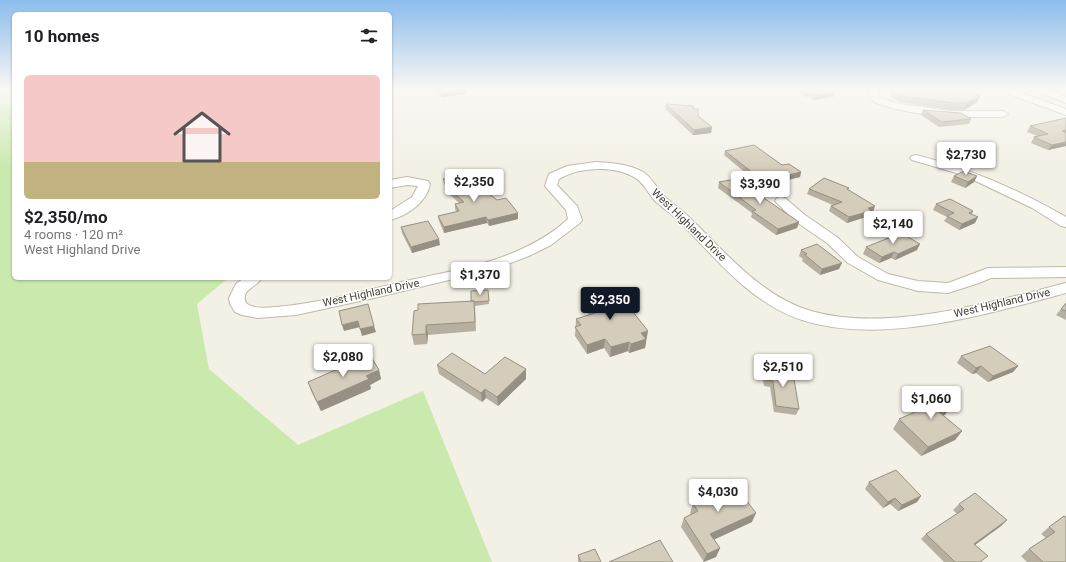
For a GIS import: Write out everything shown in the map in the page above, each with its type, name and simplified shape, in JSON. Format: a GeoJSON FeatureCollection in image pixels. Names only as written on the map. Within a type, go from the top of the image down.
{"type":"FeatureCollection","features":[{"type":"Feature","properties":{"kind":"street"},"geometry":{"type":"LineString","coordinates":[[916,158],[967,173],[1036,205],[1066,223]]}},
{"type":"Feature","properties":{"kind":"street","name":"West Highland Drive"},"geometry":{"type":"LineString","coordinates":[[252,280],[241,287],[236,294],[236,300],[239,306],[246,311],[257,313],[312,306],[490,266],[513,259],[561,232],[575,220],[572,209],[551,186],[553,177],[559,172],[567,170],[602,167],[624,168],[642,176],[656,195],[683,218],[746,280],[774,300],[807,316],[850,323],[889,323],[954,315],[1066,288]]}},
{"type":"Feature","properties":{"kind":"street"},"geometry":{"type":"LineString","coordinates":[[392,184],[417,181],[424,184],[424,190],[418,198],[392,215]]}},
{"type":"Feature","properties":{"kind":"street"},"geometry":{"type":"LineString","coordinates":[[781,201],[800,218],[832,240],[853,260],[883,277],[918,286],[948,288],[974,280],[988,273],[1066,272]]}},
{"type":"Feature","properties":{"kind":"green space"},"geometry":{"type":"Polygon","coordinates":[[[0,116],[12,116],[12,280],[226,280],[197,304],[209,369],[298,445],[423,391],[492,562],[0,562],[0,116]]]}},
{"type":"Feature","properties":{"kind":"building"},"geometry":{"type":"Polygon","coordinates":[[[679,116],[698,116],[712,127],[694,130],[679,116]]]}},
{"type":"Feature","properties":{"kind":"building"},"geometry":{"type":"Polygon","coordinates":[[[933,116],[966,116],[971,119],[942,122],[933,116]]]}},
{"type":"Feature","properties":{"kind":"building"},"geometry":{"type":"Polygon","coordinates":[[[1066,118],[1066,130],[1062,131],[1066,133],[1066,142],[1052,145],[1034,137],[1048,134],[1030,126],[1066,118]]]}},
{"type":"Feature","properties":{"kind":"building"},"geometry":{"type":"Polygon","coordinates":[[[754,145],[782,165],[789,164],[801,172],[748,185],[737,176],[753,173],[725,151],[754,145]]]}},
{"type":"Feature","properties":{"kind":"building"},"geometry":{"type":"Polygon","coordinates":[[[964,171],[977,176],[968,182],[954,176],[964,171]]]}},
{"type":"Feature","properties":{"kind":"building"},"geometry":{"type":"Polygon","coordinates":[[[457,174],[465,181],[470,179],[497,200],[506,198],[518,213],[488,220],[486,217],[444,227],[438,216],[459,211],[455,204],[464,202],[448,188],[452,186],[443,179],[457,174]]]}},
{"type":"Feature","properties":{"kind":"building"},"geometry":{"type":"Polygon","coordinates":[[[824,178],[849,188],[847,189],[875,206],[868,208],[871,211],[849,217],[831,206],[842,202],[809,189],[824,178]]]}},
{"type":"Feature","properties":{"kind":"building"},"geometry":{"type":"Polygon","coordinates":[[[736,179],[799,222],[778,229],[752,211],[756,210],[719,182],[736,179]]]}},
{"type":"Feature","properties":{"kind":"building"},"geometry":{"type":"Polygon","coordinates":[[[950,199],[973,211],[969,213],[978,217],[962,224],[947,216],[954,213],[936,204],[950,199]]]}},
{"type":"Feature","properties":{"kind":"building"},"geometry":{"type":"Polygon","coordinates":[[[428,221],[439,239],[411,247],[401,227],[428,221]]]}},
{"type":"Feature","properties":{"kind":"building"},"geometry":{"type":"Polygon","coordinates":[[[901,233],[920,244],[898,254],[894,252],[882,257],[866,247],[901,233]]]}},
{"type":"Feature","properties":{"kind":"building"},"geometry":{"type":"Polygon","coordinates":[[[817,244],[842,263],[822,269],[801,250],[817,244]]]}},
{"type":"Feature","properties":{"kind":"building"},"geometry":{"type":"Polygon","coordinates":[[[615,289],[648,331],[641,333],[646,339],[631,344],[629,342],[611,347],[605,339],[587,345],[575,327],[581,325],[576,319],[595,313],[584,298],[615,289]]]}},
{"type":"Feature","properties":{"kind":"building"},"geometry":{"type":"Polygon","coordinates":[[[488,290],[489,301],[471,301],[471,291],[488,290]]]}},
{"type":"Feature","properties":{"kind":"building"},"geometry":{"type":"Polygon","coordinates":[[[474,301],[475,322],[426,325],[426,334],[412,335],[414,311],[418,310],[418,304],[474,301]]]}},
{"type":"Feature","properties":{"kind":"building"},"geometry":{"type":"Polygon","coordinates":[[[1066,303],[1066,311],[1061,309],[1066,303]]]}},
{"type":"Feature","properties":{"kind":"building"},"geometry":{"type":"Polygon","coordinates":[[[368,304],[374,326],[360,329],[358,321],[342,325],[339,311],[368,304]]]}},
{"type":"Feature","properties":{"kind":"building"},"geometry":{"type":"Polygon","coordinates":[[[990,346],[1018,366],[993,376],[981,366],[976,368],[961,356],[990,346]]]}},
{"type":"Feature","properties":{"kind":"building"},"geometry":{"type":"Polygon","coordinates":[[[452,353],[485,374],[505,357],[526,369],[497,397],[485,389],[481,393],[437,365],[452,353]]]}},
{"type":"Feature","properties":{"kind":"building"},"geometry":{"type":"Polygon","coordinates":[[[370,355],[379,370],[366,376],[369,379],[317,402],[308,382],[370,355]]]}},
{"type":"Feature","properties":{"kind":"building"},"geometry":{"type":"Polygon","coordinates":[[[765,368],[793,373],[799,409],[776,406],[773,381],[766,380],[765,368]]]}},
{"type":"Feature","properties":{"kind":"building"},"geometry":{"type":"Polygon","coordinates":[[[930,388],[951,406],[939,412],[962,431],[928,447],[899,419],[927,407],[913,395],[930,388]]]}},
{"type":"Feature","properties":{"kind":"building"},"geometry":{"type":"Polygon","coordinates":[[[896,470],[921,496],[902,505],[895,498],[888,502],[869,482],[896,470]]]}},
{"type":"Feature","properties":{"kind":"building"},"geometry":{"type":"Polygon","coordinates":[[[730,479],[756,513],[710,534],[720,548],[707,554],[684,518],[698,511],[693,504],[704,499],[700,492],[730,479]]]}},
{"type":"Feature","properties":{"kind":"building"},"geometry":{"type":"Polygon","coordinates":[[[975,493],[1007,520],[974,544],[988,556],[980,562],[955,562],[926,534],[964,509],[959,504],[975,493]]]}},
{"type":"Feature","properties":{"kind":"building"},"geometry":{"type":"Polygon","coordinates":[[[1064,516],[1066,517],[1066,562],[1043,562],[1029,549],[1055,532],[1049,527],[1064,516]]]}},
{"type":"Feature","properties":{"kind":"building"},"geometry":{"type":"Polygon","coordinates":[[[660,540],[673,562],[609,562],[660,540]]]}},
{"type":"Feature","properties":{"kind":"building"},"geometry":{"type":"Polygon","coordinates":[[[595,549],[601,562],[581,562],[578,555],[595,549]]]}}]}
